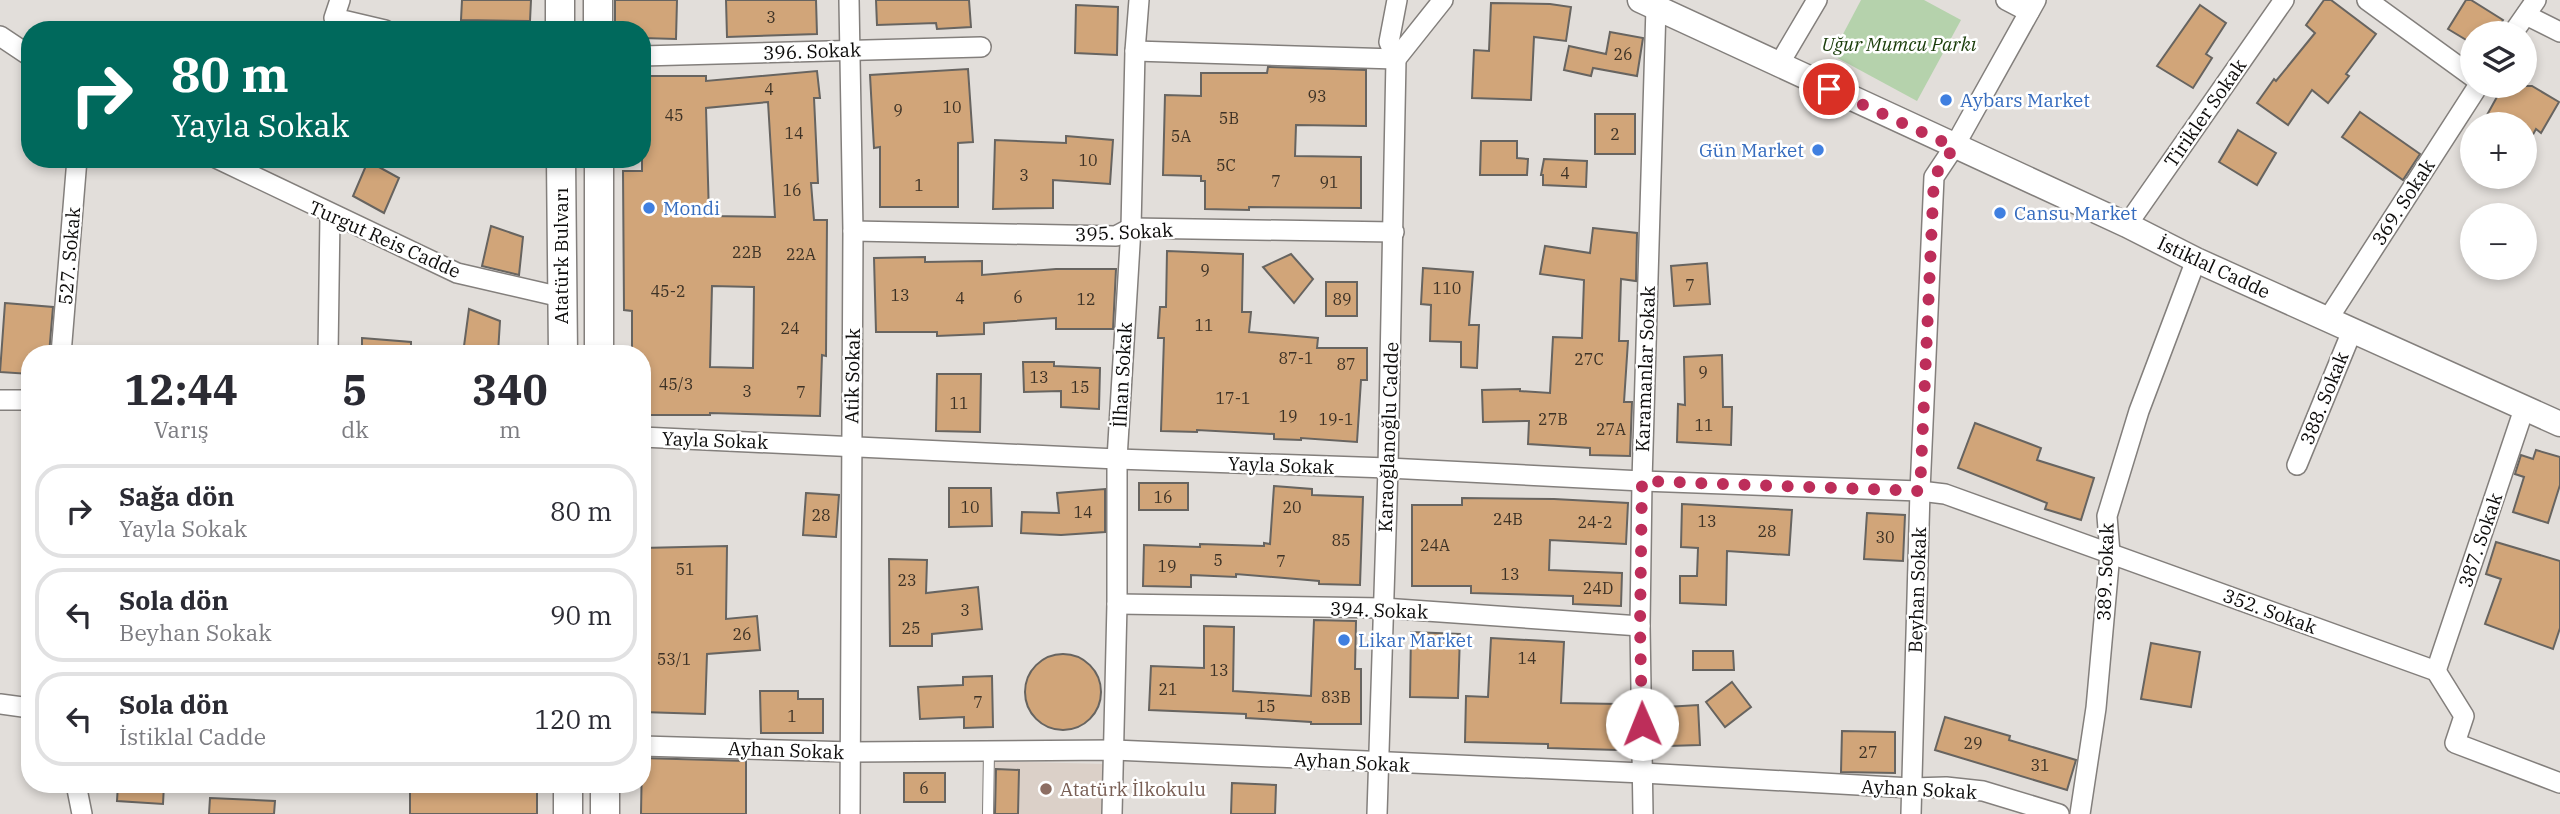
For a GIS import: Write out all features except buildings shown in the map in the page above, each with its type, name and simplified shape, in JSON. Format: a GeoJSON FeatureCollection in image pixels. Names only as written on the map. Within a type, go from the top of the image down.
{"type":"FeatureCollection","features":[{"type":"Feature","properties":{"kind":"main road"},"geometry":{"type":"LineString","coordinates":[[560,0],[560,21]]}},
{"type":"Feature","properties":{"kind":"main road"},"geometry":{"type":"LineString","coordinates":[[598,0],[598,21]]}},
{"type":"Feature","properties":{"kind":"main road","name":"Atatürk Bulvarı"},"geometry":{"type":"LineString","coordinates":[[561,168],[562,345]]}},
{"type":"Feature","properties":{"kind":"main road","name":"Atatürk Bulvarı"},"geometry":{"type":"LineString","coordinates":[[598,168],[599,345]]}},
{"type":"Feature","properties":{"kind":"main road"},"geometry":{"type":"LineString","coordinates":[[568,793],[568,814]]}},
{"type":"Feature","properties":{"kind":"main road"},"geometry":{"type":"LineString","coordinates":[[605,793],[605,814]]}},
{"type":"Feature","properties":{"kind":"street","name":"Atik Sokak"},"geometry":{"type":"LineString","coordinates":[[849,0],[852,50],[853,231],[850,814]]}},
{"type":"Feature","properties":{"kind":"street","name":"İlhan Sokak"},"geometry":{"type":"LineString","coordinates":[[1112,814],[1117,460],[1131,228],[1135,51],[1139,0]]}},
{"type":"Feature","properties":{"kind":"street","name":"Karaoğlanoğlu Cadde"},"geometry":{"type":"LineString","coordinates":[[1377,814],[1394,232],[1396,59],[1389,42],[1397,0]]}},
{"type":"Feature","properties":{"kind":"street"},"geometry":{"type":"LineString","coordinates":[[1135,51],[1396,59],[1443,0]]}},
{"type":"Feature","properties":{"kind":"street"},"geometry":{"type":"LineString","coordinates":[[1778,66],[1816,0]]}},
{"type":"Feature","properties":{"kind":"street"},"geometry":{"type":"LineString","coordinates":[[2006,0],[2032,6]]}},
{"type":"Feature","properties":{"kind":"street","name":"Tirikler Sokak"},"geometry":{"type":"LineString","coordinates":[[2127,225],[2284,0]]}},
{"type":"Feature","properties":{"kind":"street"},"geometry":{"type":"LineString","coordinates":[[2367,0],[2460,68]]}},
{"type":"Feature","properties":{"kind":"street","name":"İstiklal Cadde"},"geometry":{"type":"LineString","coordinates":[[1648,4],[2127,225],[2196,260],[2560,424]]}},
{"type":"Feature","properties":{"kind":"street","name":"Karamanlar Sokak"},"geometry":{"type":"LineString","coordinates":[[1643,814],[1640,626],[1648,4]]}},
{"type":"Feature","properties":{"kind":"street","name":"Beyhan Sokak"},"geometry":{"type":"LineString","coordinates":[[1910,814],[1920,491],[1934,177],[1954,147],[2032,6]]}},
{"type":"Feature","properties":{"kind":"street"},"geometry":{"type":"LineString","coordinates":[[2531,7],[2560,32]]}},
{"type":"Feature","properties":{"kind":"street"},"geometry":{"type":"LineString","coordinates":[[337,9],[364,21]]}},
{"type":"Feature","properties":{"kind":"street"},"geometry":{"type":"LineString","coordinates":[[0,36],[21,50]]}},
{"type":"Feature","properties":{"kind":"street","name":"396. Sokak"},"geometry":{"type":"LineString","coordinates":[[651,56],[981,47]]}},
{"type":"Feature","properties":{"kind":"street","name":"369. Sokak"},"geometry":{"type":"LineString","coordinates":[[2328,319],[2470,98]]}},
{"type":"Feature","properties":{"kind":"street","name":"527. Sokak"},"geometry":{"type":"LineString","coordinates":[[62,345],[76,168]]}},
{"type":"Feature","properties":{"kind":"street","name":"Turgut Reis Cadde"},"geometry":{"type":"LineString","coordinates":[[236,168],[330,215],[457,273],[561,297]]}},
{"type":"Feature","properties":{"kind":"street"},"geometry":{"type":"LineString","coordinates":[[328,345],[330,215]]}},
{"type":"Feature","properties":{"kind":"street","name":"395. Sokak"},"geometry":{"type":"LineString","coordinates":[[853,231],[1116,236],[1131,228],[1394,232]]}},
{"type":"Feature","properties":{"kind":"street","name":"389. Sokak"},"geometry":{"type":"LineString","coordinates":[[2080,814],[2096,708],[2110,553],[2107,516],[2139,411],[2196,260]]}},
{"type":"Feature","properties":{"kind":"street","name":"388. Sokak"},"geometry":{"type":"LineString","coordinates":[[2297,465],[2352,331]]}},
{"type":"Feature","properties":{"kind":"street"},"geometry":{"type":"LineString","coordinates":[[0,400],[21,400]]}},
{"type":"Feature","properties":{"kind":"street","name":"387. Sokak"},"geometry":{"type":"LineString","coordinates":[[2436,671],[2524,409]]}},
{"type":"Feature","properties":{"kind":"street","name":"Yayla Sokak"},"geometry":{"type":"LineString","coordinates":[[651,437],[1117,460],[1388,468],[1920,491]]}},
{"type":"Feature","properties":{"kind":"street","name":"352. Sokak"},"geometry":{"type":"LineString","coordinates":[[1920,491],[1945,494],[2436,671]]}},
{"type":"Feature","properties":{"kind":"street","name":"394. Sokak"},"geometry":{"type":"LineString","coordinates":[[1117,604],[1382,608],[1640,626]]}},
{"type":"Feature","properties":{"kind":"street"},"geometry":{"type":"LineString","coordinates":[[2436,671],[2464,716],[2455,743],[2560,783]]}},
{"type":"Feature","properties":{"kind":"street"},"geometry":{"type":"LineString","coordinates":[[0,704],[21,707]]}},
{"type":"Feature","properties":{"kind":"street","name":"Ayhan Sokak"},"geometry":{"type":"LineString","coordinates":[[651,746],[851,752],[1114,750],[1643,773],[1912,788],[1946,787],[1983,791],[2059,814]]}},
{"type":"Feature","properties":{"kind":"street"},"geometry":{"type":"LineString","coordinates":[[78,793],[82,814]]}},
{"type":"Feature","properties":{"kind":"lane"},"geometry":{"type":"LineString","coordinates":[[988,814],[989,751]]}},
{"type":"Feature","properties":{"kind":"shaded area","name":"Atatürk İlkokulu"},"geometry":{"type":"Polygon","coordinates":[[[988,761],[1105,764],[1104,814],[987,814],[988,761]]]}},
{"type":"Feature","properties":{"kind":"green space","name":"Uğur Mumcu Parkı"},"geometry":{"type":"Polygon","coordinates":[[[1861,0],[1924,0],[1961,20],[1917,101],[1832,55],[1861,0]]]}},
{"type":"Feature","properties":{"kind":"place","name":"Aybars Market"},"geometry":{"type":"Point","coordinates":[1946,100]}},
{"type":"Feature","properties":{"kind":"place","name":"Gün Market"},"geometry":{"type":"Point","coordinates":[1818,150]}},
{"type":"Feature","properties":{"kind":"place","name":"Mondi"},"geometry":{"type":"Point","coordinates":[649,208]}},
{"type":"Feature","properties":{"kind":"place","name":"Cansu Market"},"geometry":{"type":"Point","coordinates":[2000,213]}},
{"type":"Feature","properties":{"kind":"place","name":"Likar Market"},"geometry":{"type":"Point","coordinates":[1344,640]}},
{"type":"Feature","properties":{"kind":"place","name":"Atatürk İlkokulu"},"geometry":{"type":"Point","coordinates":[1046,789]}},
{"type":"Feature","properties":{"kind":"route"},"geometry":{"type":"LineString","coordinates":[[1642,724],[1642,481],[1920,491],[1934,177],[1954,147],[1829,89]]}}]}
